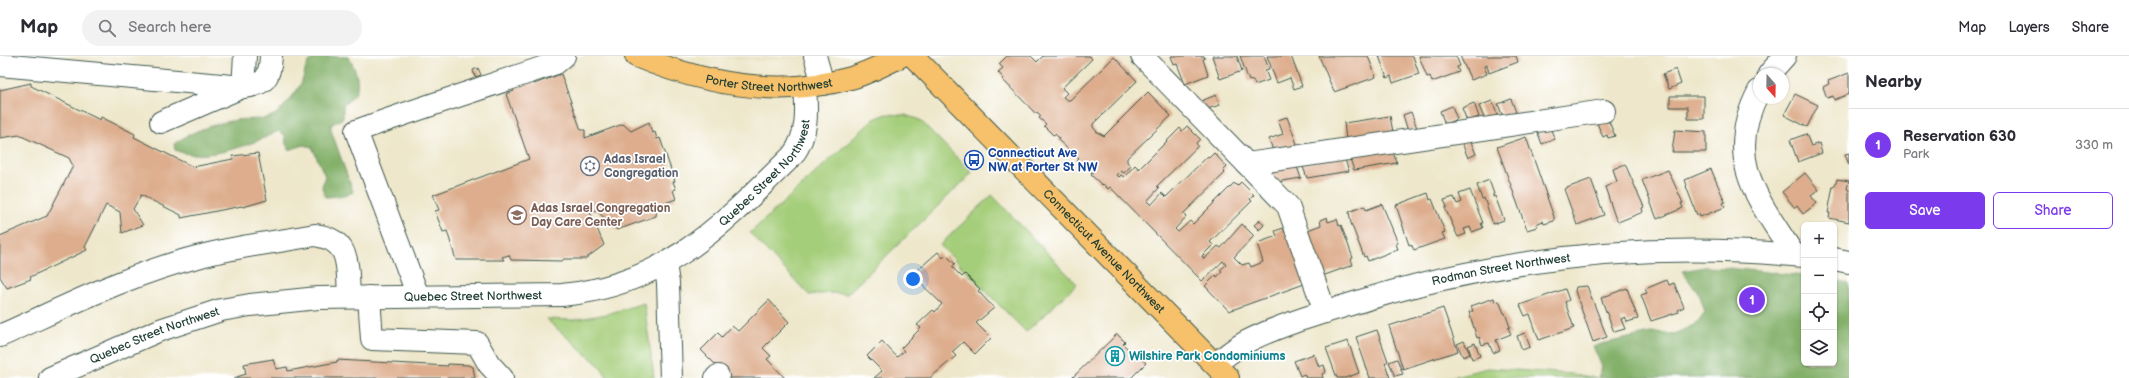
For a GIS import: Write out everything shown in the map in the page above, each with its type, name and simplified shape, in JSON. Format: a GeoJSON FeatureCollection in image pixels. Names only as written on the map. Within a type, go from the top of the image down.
{"type":"FeatureCollection","features":[{"type":"Feature","properties":{"kind":"main road","name":"Porter Street Northwest"},"geometry":{"type":"LineString","coordinates":[[636,56],[672,70],[714,81],[744,86],[814,86],[852,77],[901,56]]}},
{"type":"Feature","properties":{"kind":"main road","name":"Connecticut Avenue Northwest"},"geometry":{"type":"LineString","coordinates":[[912,56],[1221,371]]}},
{"type":"Feature","properties":{"kind":"street"},"geometry":{"type":"LineString","coordinates":[[243,86],[245,56]]}},
{"type":"Feature","properties":{"kind":"street"},"geometry":{"type":"LineString","coordinates":[[161,122],[243,86],[262,82],[268,76],[271,56]]}},
{"type":"Feature","properties":{"kind":"street"},"geometry":{"type":"LineString","coordinates":[[418,296],[356,131],[431,104],[472,93],[556,63],[564,56]]}},
{"type":"Feature","properties":{"kind":"street","name":"Quebec Street Northwest"},"geometry":{"type":"LineString","coordinates":[[56,377],[154,332],[221,310],[274,302],[359,297],[551,295],[584,292],[616,285],[665,264],[690,249],[719,227],[793,155],[799,147],[806,127],[814,86],[815,56]]}},
{"type":"Feature","properties":{"kind":"street"},"geometry":{"type":"LineString","coordinates":[[1142,56],[1288,206],[1325,312]]}},
{"type":"Feature","properties":{"kind":"street"},"geometry":{"type":"LineString","coordinates":[[1775,68],[1785,56]]}},
{"type":"Feature","properties":{"kind":"street"},"geometry":{"type":"LineString","coordinates":[[0,65],[243,86]]}},
{"type":"Feature","properties":{"kind":"street"},"geometry":{"type":"LineString","coordinates":[[1753,104],[1743,138],[1746,165],[1751,183],[1762,208],[1799,255]]}},
{"type":"Feature","properties":{"kind":"street"},"geometry":{"type":"LineString","coordinates":[[1247,164],[1604,111]]}},
{"type":"Feature","properties":{"kind":"street"},"geometry":{"type":"LineString","coordinates":[[0,336],[96,293],[159,269],[201,256],[315,235],[327,236],[343,249],[372,339],[477,342],[488,364],[502,378]]}},
{"type":"Feature","properties":{"kind":"street","name":"Rodman Street Northwest"},"geometry":{"type":"LineString","coordinates":[[1221,371],[1250,340],[1325,312],[1375,296],[1452,276],[1556,258],[1661,251],[1728,251],[1799,255]]}},
{"type":"Feature","properties":{"kind":"street"},"geometry":{"type":"LineString","coordinates":[[1837,260],[1849,262]]}},
{"type":"Feature","properties":{"kind":"street"},"geometry":{"type":"LineString","coordinates":[[665,264],[668,283],[671,378]]}},
{"type":"Feature","properties":{"kind":"shaded area"},"geometry":{"type":"Polygon","coordinates":[[[711,56],[806,56],[757,61],[711,56]]]}},
{"type":"Feature","properties":{"kind":"green space"},"geometry":{"type":"Polygon","coordinates":[[[322,56],[348,57],[353,65],[356,75],[357,90],[354,96],[343,106],[343,118],[331,125],[331,130],[353,192],[344,196],[325,197],[322,187],[325,176],[312,147],[304,145],[289,150],[286,144],[285,135],[278,131],[255,142],[227,151],[199,154],[175,150],[174,144],[188,135],[203,129],[236,120],[268,118],[277,113],[289,101],[299,87],[308,63],[315,58],[322,56]]]}},
{"type":"Feature","properties":{"kind":"green space"},"geometry":{"type":"Polygon","coordinates":[[[887,114],[905,115],[920,120],[972,173],[847,294],[832,293],[809,295],[750,233],[874,119],[887,114]]]}},
{"type":"Feature","properties":{"kind":"green space"},"geometry":{"type":"Polygon","coordinates":[[[992,195],[1077,284],[1026,332],[940,245],[992,195]]]}},
{"type":"Feature","properties":{"kind":"green space"},"geometry":{"type":"Polygon","coordinates":[[[1705,267],[1801,276],[1801,366],[1837,366],[1837,281],[1849,283],[1849,378],[1598,378],[1602,367],[1593,346],[1655,332],[1674,334],[1696,324],[1705,312],[1700,296],[1682,271],[1705,267]]]}},
{"type":"Feature","properties":{"kind":"green space"},"geometry":{"type":"Polygon","coordinates":[[[644,303],[654,378],[608,378],[600,366],[546,319],[573,320],[607,314],[644,303]]]}},
{"type":"Feature","properties":{"kind":"green space"},"geometry":{"type":"Polygon","coordinates":[[[1488,368],[1571,374],[1597,378],[1446,378],[1488,368]]]}},
{"type":"Feature","properties":{"kind":"building"},"geometry":{"type":"Polygon","coordinates":[[[1007,56],[1031,56],[1037,62],[1043,56],[1090,56],[1092,59],[1062,88],[1067,93],[1063,97],[1067,100],[1070,100],[1114,57],[1137,81],[1093,124],[1093,127],[1097,132],[1104,136],[1148,92],[1171,116],[1127,158],[1127,162],[1131,166],[1124,173],[1121,171],[1117,175],[1119,177],[1121,175],[1124,177],[1135,165],[1139,169],[1180,128],[1182,131],[1187,126],[1200,139],[1196,143],[1198,146],[1157,186],[1159,188],[1147,201],[1151,205],[1162,193],[1166,197],[1208,156],[1209,158],[1214,153],[1227,167],[1223,171],[1225,173],[1183,214],[1186,217],[1175,229],[1178,232],[1190,221],[1193,224],[1234,183],[1237,186],[1241,182],[1254,195],[1250,199],[1252,201],[1210,242],[1213,245],[1202,256],[1204,259],[1218,246],[1221,248],[1242,224],[1254,236],[1234,257],[1242,265],[1249,263],[1251,267],[1263,262],[1257,243],[1277,236],[1275,231],[1283,228],[1285,233],[1288,232],[1307,283],[1229,311],[1205,286],[1216,275],[1217,277],[1222,272],[1220,270],[1226,265],[1223,261],[1202,281],[1110,187],[1108,189],[1103,184],[1102,185],[1091,175],[1093,173],[1077,161],[1079,159],[1058,140],[1059,138],[1055,134],[1053,135],[1044,126],[1046,124],[1039,118],[1041,116],[1037,112],[1036,114],[1003,80],[1004,79],[998,72],[1003,68],[999,64],[1007,56]]]}},
{"type":"Feature","properties":{"kind":"building"},"geometry":{"type":"Polygon","coordinates":[[[1171,56],[1204,56],[1205,58],[1203,59],[1208,75],[1185,84],[1177,64],[1174,65],[1171,56]]]}},
{"type":"Feature","properties":{"kind":"building"},"geometry":{"type":"Polygon","coordinates":[[[1212,56],[1237,56],[1242,71],[1220,79],[1212,56]]]}},
{"type":"Feature","properties":{"kind":"building"},"geometry":{"type":"Polygon","coordinates":[[[1240,56],[1264,56],[1269,69],[1265,70],[1269,80],[1255,85],[1253,80],[1249,81],[1240,56]]]}},
{"type":"Feature","properties":{"kind":"building"},"geometry":{"type":"Polygon","coordinates":[[[1267,56],[1291,56],[1302,86],[1294,89],[1290,78],[1277,83],[1267,56]]]}},
{"type":"Feature","properties":{"kind":"building"},"geometry":{"type":"Polygon","coordinates":[[[1319,56],[1368,56],[1376,77],[1334,92],[1319,56]]]}},
{"type":"Feature","properties":{"kind":"building"},"geometry":{"type":"Polygon","coordinates":[[[1379,56],[1413,56],[1419,74],[1393,83],[1391,76],[1387,78],[1379,56]]]}},
{"type":"Feature","properties":{"kind":"building"},"geometry":{"type":"Polygon","coordinates":[[[1419,56],[1456,56],[1460,66],[1457,67],[1459,72],[1432,82],[1430,76],[1427,77],[1419,56]]]}},
{"type":"Feature","properties":{"kind":"building"},"geometry":{"type":"Polygon","coordinates":[[[1460,56],[1516,56],[1518,62],[1489,73],[1487,65],[1484,66],[1487,74],[1471,80],[1460,56]]]}},
{"type":"Feature","properties":{"kind":"building"},"geometry":{"type":"Polygon","coordinates":[[[478,68],[481,75],[475,77],[473,70],[478,68]]]}},
{"type":"Feature","properties":{"kind":"building"},"geometry":{"type":"Polygon","coordinates":[[[1676,69],[1681,84],[1669,89],[1663,74],[1676,69]]]}},
{"type":"Feature","properties":{"kind":"building"},"geometry":{"type":"Polygon","coordinates":[[[1849,73],[1849,94],[1834,100],[1833,96],[1827,98],[1823,87],[1829,84],[1828,81],[1849,73]]]}},
{"type":"Feature","properties":{"kind":"building","name":"Adas Israel Congregation"},"geometry":{"type":"Polygon","coordinates":[[[561,74],[581,130],[585,130],[585,138],[623,124],[631,131],[649,122],[652,133],[655,132],[657,139],[660,138],[675,181],[673,182],[676,189],[673,190],[676,199],[657,206],[656,216],[617,230],[596,210],[590,212],[604,245],[585,259],[564,259],[562,261],[511,260],[509,255],[502,257],[504,260],[456,260],[447,231],[443,232],[435,211],[439,210],[433,195],[529,159],[506,94],[514,91],[513,89],[533,81],[534,84],[561,74]]]}},
{"type":"Feature","properties":{"kind":"building"},"geometry":{"type":"Polygon","coordinates":[[[31,83],[31,86],[100,120],[101,117],[135,134],[134,137],[193,167],[233,159],[232,156],[258,153],[267,200],[243,207],[181,218],[181,215],[141,195],[133,209],[143,225],[122,233],[120,212],[106,205],[85,247],[87,250],[30,277],[31,279],[7,288],[0,277],[0,236],[47,216],[73,166],[69,158],[19,135],[0,138],[0,90],[31,83]]]}},
{"type":"Feature","properties":{"kind":"building"},"geometry":{"type":"Polygon","coordinates":[[[1795,94],[1818,105],[1807,127],[1784,115],[1795,94]]]}},
{"type":"Feature","properties":{"kind":"building"},"geometry":{"type":"Polygon","coordinates":[[[1216,95],[1220,105],[1204,110],[1201,101],[1216,95]]]}},
{"type":"Feature","properties":{"kind":"building"},"geometry":{"type":"Polygon","coordinates":[[[1670,96],[1704,96],[1704,119],[1688,119],[1688,107],[1670,107],[1670,96]]]}},
{"type":"Feature","properties":{"kind":"building"},"geometry":{"type":"Polygon","coordinates":[[[1511,99],[1516,112],[1503,117],[1498,104],[1511,99]]]}},
{"type":"Feature","properties":{"kind":"building"},"geometry":{"type":"Polygon","coordinates":[[[1492,101],[1498,115],[1485,120],[1479,106],[1492,101]]]}},
{"type":"Feature","properties":{"kind":"building"},"geometry":{"type":"Polygon","coordinates":[[[1474,103],[1479,117],[1467,121],[1462,108],[1474,103]]]}},
{"type":"Feature","properties":{"kind":"building"},"geometry":{"type":"Polygon","coordinates":[[[1452,106],[1457,119],[1445,124],[1440,111],[1452,106]]]}},
{"type":"Feature","properties":{"kind":"building"},"geometry":{"type":"Polygon","coordinates":[[[1411,112],[1417,128],[1408,131],[1403,115],[1411,112]]]}},
{"type":"Feature","properties":{"kind":"building"},"geometry":{"type":"Polygon","coordinates":[[[1390,116],[1393,132],[1346,139],[1344,123],[1390,116]]]}},
{"type":"Feature","properties":{"kind":"building"},"geometry":{"type":"Polygon","coordinates":[[[1287,117],[1297,144],[1274,153],[1269,139],[1283,134],[1278,120],[1287,117]]]}},
{"type":"Feature","properties":{"kind":"building"},"geometry":{"type":"Polygon","coordinates":[[[1608,119],[1615,136],[1608,138],[1607,135],[1603,137],[1597,123],[1608,119]]]}},
{"type":"Feature","properties":{"kind":"building"},"geometry":{"type":"Polygon","coordinates":[[[1549,126],[1555,139],[1542,144],[1537,131],[1549,126]]]}},
{"type":"Feature","properties":{"kind":"building"},"geometry":{"type":"Polygon","coordinates":[[[1675,130],[1706,132],[1706,152],[1672,152],[1675,130]]]}},
{"type":"Feature","properties":{"kind":"building"},"geometry":{"type":"Polygon","coordinates":[[[1806,134],[1811,146],[1819,143],[1822,153],[1798,162],[1790,140],[1806,134]]]}},
{"type":"Feature","properties":{"kind":"building"},"geometry":{"type":"Polygon","coordinates":[[[1526,137],[1554,217],[1554,221],[1544,224],[1543,221],[1536,224],[1537,227],[1527,230],[1497,147],[1526,137]]]}},
{"type":"Feature","properties":{"kind":"building"},"geometry":{"type":"Polygon","coordinates":[[[1470,140],[1476,154],[1468,158],[1462,143],[1470,140]]]}},
{"type":"Feature","properties":{"kind":"building"},"geometry":{"type":"Polygon","coordinates":[[[1392,150],[1397,163],[1354,170],[1349,156],[1392,150]]]}},
{"type":"Feature","properties":{"kind":"building"},"geometry":{"type":"Polygon","coordinates":[[[1849,153],[1849,165],[1845,154],[1849,153]]]}},
{"type":"Feature","properties":{"kind":"building"},"geometry":{"type":"Polygon","coordinates":[[[1344,157],[1349,171],[1307,178],[1302,164],[1344,157]]]}},
{"type":"Feature","properties":{"kind":"building"},"geometry":{"type":"Polygon","coordinates":[[[1296,164],[1301,178],[1276,182],[1270,168],[1296,164]]]}},
{"type":"Feature","properties":{"kind":"building"},"geometry":{"type":"Polygon","coordinates":[[[1625,164],[1644,207],[1642,208],[1643,212],[1618,222],[1605,187],[1617,182],[1613,169],[1625,164]]]}},
{"type":"Feature","properties":{"kind":"building"},"geometry":{"type":"Polygon","coordinates":[[[1711,169],[1725,202],[1723,203],[1725,207],[1700,217],[1699,214],[1697,215],[1685,180],[1711,169]]]}},
{"type":"Feature","properties":{"kind":"building"},"geometry":{"type":"Polygon","coordinates":[[[1668,170],[1683,203],[1681,203],[1683,208],[1657,219],[1642,180],[1668,170]]]}},
{"type":"Feature","properties":{"kind":"building"},"geometry":{"type":"Polygon","coordinates":[[[1805,173],[1819,190],[1811,196],[1817,203],[1803,214],[1797,206],[1795,208],[1782,192],[1805,173]]]}},
{"type":"Feature","properties":{"kind":"building"},"geometry":{"type":"Polygon","coordinates":[[[1591,179],[1604,215],[1577,225],[1564,189],[1591,179]]]}},
{"type":"Feature","properties":{"kind":"building"},"geometry":{"type":"Polygon","coordinates":[[[1837,179],[1849,181],[1847,189],[1849,190],[1849,222],[1829,218],[1830,213],[1828,213],[1833,186],[1835,186],[1837,179]]]}},
{"type":"Feature","properties":{"kind":"building"},"geometry":{"type":"Polygon","coordinates":[[[1489,180],[1494,194],[1493,197],[1495,196],[1504,220],[1493,224],[1484,198],[1482,199],[1477,185],[1489,180]]]}},
{"type":"Feature","properties":{"kind":"building"},"geometry":{"type":"Polygon","coordinates":[[[1470,190],[1483,223],[1481,223],[1483,228],[1472,232],[1470,227],[1464,229],[1466,234],[1458,237],[1445,208],[1447,207],[1444,200],[1454,197],[1457,204],[1462,202],[1459,194],[1470,190]]]}},
{"type":"Feature","properties":{"kind":"building"},"geometry":{"type":"Polygon","coordinates":[[[1428,193],[1430,200],[1432,199],[1445,232],[1442,233],[1445,239],[1414,250],[1411,244],[1409,245],[1396,205],[1428,193]]]}},
{"type":"Feature","properties":{"kind":"building"},"geometry":{"type":"Polygon","coordinates":[[[1382,204],[1398,243],[1396,244],[1398,249],[1368,261],[1366,256],[1364,257],[1351,223],[1349,212],[1364,206],[1366,210],[1382,204]]]}},
{"type":"Feature","properties":{"kind":"building"},"geometry":{"type":"Polygon","coordinates":[[[1327,217],[1328,222],[1337,219],[1339,226],[1341,225],[1353,258],[1351,259],[1353,265],[1322,276],[1305,231],[1321,225],[1320,220],[1327,217]]]}},
{"type":"Feature","properties":{"kind":"building"},"geometry":{"type":"Polygon","coordinates":[[[1260,220],[1264,225],[1259,230],[1254,225],[1260,220]]]}},
{"type":"Feature","properties":{"kind":"building"},"geometry":{"type":"Polygon","coordinates":[[[938,252],[943,258],[946,255],[955,264],[952,267],[962,277],[965,274],[980,289],[978,291],[994,308],[976,323],[991,338],[975,354],[963,342],[952,352],[956,356],[930,378],[874,378],[882,371],[867,356],[882,341],[897,357],[904,351],[901,348],[921,328],[917,325],[933,310],[935,312],[942,304],[912,275],[938,252]]]}},
{"type":"Feature","properties":{"kind":"building"},"geometry":{"type":"Polygon","coordinates":[[[1667,280],[1669,285],[1674,283],[1684,307],[1678,310],[1679,312],[1651,321],[1641,295],[1647,293],[1645,289],[1667,280]]]}},
{"type":"Feature","properties":{"kind":"building"},"geometry":{"type":"Polygon","coordinates":[[[1587,286],[1607,337],[1593,342],[1575,291],[1576,287],[1587,286]]]}},
{"type":"Feature","properties":{"kind":"building"},"geometry":{"type":"Polygon","coordinates":[[[1627,288],[1638,319],[1627,322],[1625,317],[1621,319],[1625,329],[1614,332],[1601,298],[1627,288]]]}},
{"type":"Feature","properties":{"kind":"building"},"geometry":{"type":"Polygon","coordinates":[[[1565,289],[1569,300],[1565,302],[1574,328],[1539,340],[1530,314],[1525,316],[1520,305],[1565,289]]]}},
{"type":"Feature","properties":{"kind":"building"},"geometry":{"type":"Polygon","coordinates":[[[1494,298],[1495,302],[1499,301],[1505,313],[1510,327],[1508,328],[1511,334],[1496,340],[1500,350],[1493,353],[1489,343],[1482,345],[1479,337],[1477,338],[1469,312],[1473,311],[1471,306],[1494,298]]]}},
{"type":"Feature","properties":{"kind":"building"},"geometry":{"type":"Polygon","coordinates":[[[769,300],[789,322],[763,348],[771,356],[767,359],[785,378],[729,378],[701,350],[718,333],[722,337],[732,326],[738,331],[769,300]]]}},
{"type":"Feature","properties":{"kind":"building"},"geometry":{"type":"Polygon","coordinates":[[[1443,308],[1458,351],[1403,369],[1389,326],[1443,308]]]}},
{"type":"Feature","properties":{"kind":"building"},"geometry":{"type":"Polygon","coordinates":[[[1377,330],[1388,361],[1385,363],[1390,378],[1370,378],[1356,337],[1377,330]]]}},
{"type":"Feature","properties":{"kind":"building"},"geometry":{"type":"Polygon","coordinates":[[[1525,333],[1530,347],[1522,350],[1517,336],[1525,333]]]}},
{"type":"Feature","properties":{"kind":"building","name":"Wilshire Park Condominiums"},"geometry":{"type":"Polygon","coordinates":[[[1117,334],[1125,342],[1123,344],[1136,357],[1138,356],[1146,363],[1131,378],[1072,378],[1117,334]]]}},
{"type":"Feature","properties":{"kind":"building"},"geometry":{"type":"Polygon","coordinates":[[[1348,341],[1359,373],[1345,378],[1337,378],[1326,348],[1348,341]]]}},
{"type":"Feature","properties":{"kind":"building"},"geometry":{"type":"Polygon","coordinates":[[[1464,341],[1470,354],[1463,357],[1457,344],[1464,341]]]}},
{"type":"Feature","properties":{"kind":"building"},"geometry":{"type":"Polygon","coordinates":[[[1475,343],[1480,356],[1472,359],[1468,346],[1475,343]]]}},
{"type":"Feature","properties":{"kind":"building"},"geometry":{"type":"Polygon","coordinates":[[[1314,354],[1319,367],[1324,365],[1326,372],[1322,374],[1323,378],[1306,378],[1304,374],[1300,376],[1294,361],[1314,354]]]}},
{"type":"Feature","properties":{"kind":"building"},"geometry":{"type":"Polygon","coordinates":[[[273,359],[276,369],[287,367],[288,371],[337,362],[337,360],[448,366],[448,364],[468,365],[473,367],[475,378],[234,378],[246,374],[244,364],[273,359]]]}},
{"type":"Feature","properties":{"kind":"building"},"geometry":{"type":"Polygon","coordinates":[[[1397,359],[1403,374],[1395,376],[1389,362],[1397,359]]]}},
{"type":"Feature","properties":{"kind":"place","name":"Connecticut Ave NW at Porter St NW"},"geometry":{"type":"Point","coordinates":[974,160]}},
{"type":"Feature","properties":{"kind":"place","name":"Adas Israel Congregation"},"geometry":{"type":"Point","coordinates":[590,166]}},
{"type":"Feature","properties":{"kind":"place","name":"Adas Israel Congregation Day Care Center"},"geometry":{"type":"Point","coordinates":[517,215]}},
{"type":"Feature","properties":{"kind":"place","name":"Reservation 630"},"geometry":{"type":"Point","coordinates":[1752,300]}},
{"type":"Feature","properties":{"kind":"place","name":"Wilshire Park Condominiums"},"geometry":{"type":"Point","coordinates":[1115,356]}}]}
